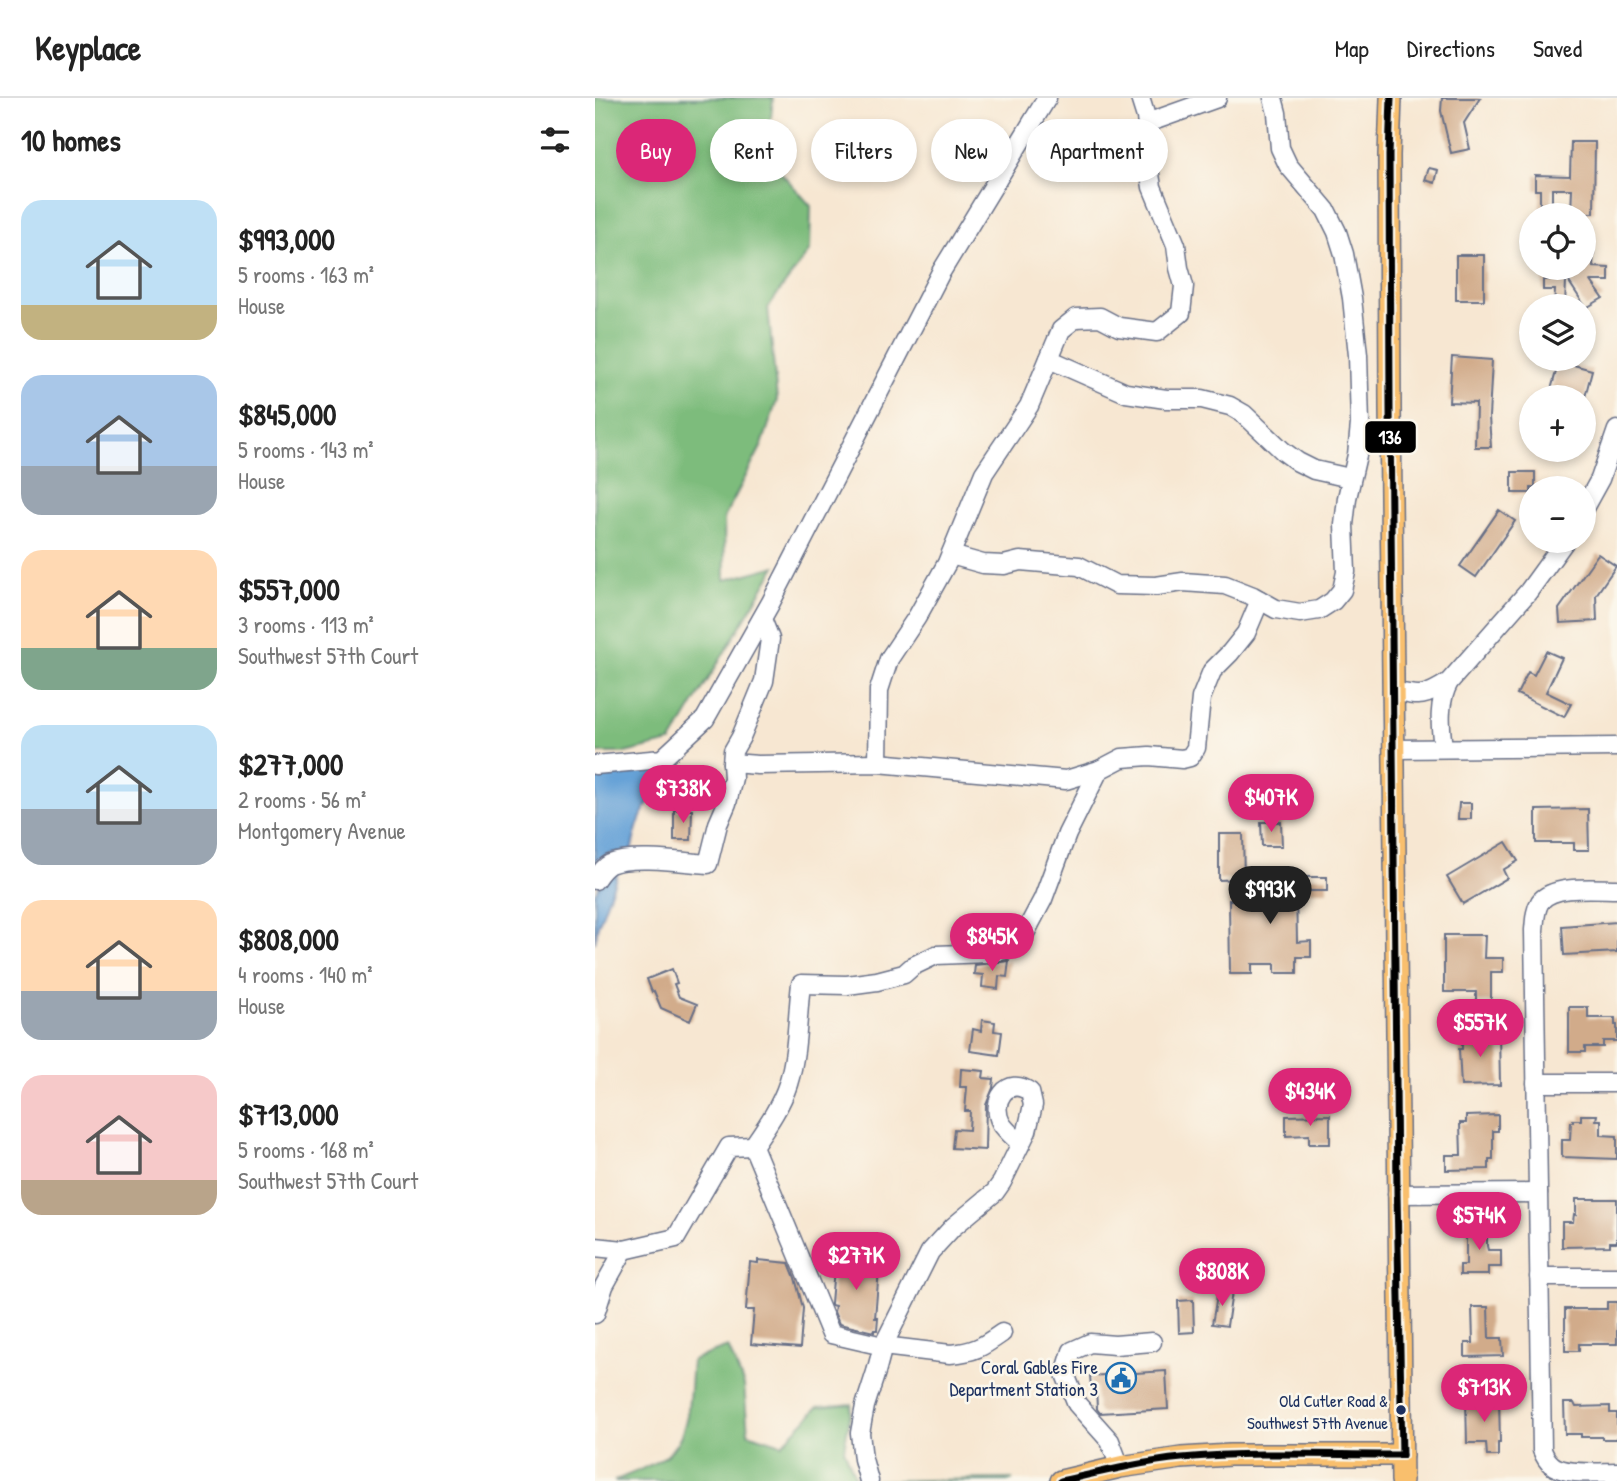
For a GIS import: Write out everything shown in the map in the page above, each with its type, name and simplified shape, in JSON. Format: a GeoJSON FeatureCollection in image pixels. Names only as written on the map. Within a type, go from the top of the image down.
{"type":"FeatureCollection","features":[{"type":"Feature","properties":{"kind":"main road"},"geometry":{"type":"LineString","coordinates":[[1391,98],[1389,342],[1402,1481]]}},
{"type":"Feature","properties":{"kind":"main road"},"geometry":{"type":"LineString","coordinates":[[1061,1481],[1164,1460],[1217,1456],[1402,1455]]}},
{"type":"Feature","properties":{"kind":"street"},"geometry":{"type":"LineString","coordinates":[[595,765],[662,759],[705,719],[762,619],[941,272],[1047,98]]}},
{"type":"Feature","properties":{"kind":"street"},"geometry":{"type":"LineString","coordinates":[[1140,98],[1146,119]]}},
{"type":"Feature","properties":{"kind":"street"},"geometry":{"type":"LineString","coordinates":[[1158,119],[1217,98]]}},
{"type":"Feature","properties":{"kind":"street"},"geometry":{"type":"LineString","coordinates":[[951,555],[983,564],[1004,565],[1020,561],[1079,566],[1116,585],[1156,586],[1183,582],[1225,585],[1276,609],[1300,613],[1319,610],[1333,601],[1342,590],[1346,572],[1344,525],[1360,424],[1352,298],[1337,232],[1325,210],[1288,165],[1280,148],[1273,98]]}},
{"type":"Feature","properties":{"kind":"street"},"geometry":{"type":"LineString","coordinates":[[878,763],[879,690],[889,659],[917,617],[951,555],[984,473],[1029,406],[1061,330],[1076,318],[1100,317],[1119,327],[1157,332],[1181,313],[1184,286],[1176,245],[1151,182]]}},
{"type":"Feature","properties":{"kind":"street"},"geometry":{"type":"LineString","coordinates":[[1049,359],[1126,393],[1166,399],[1202,399],[1230,406],[1244,414],[1298,462],[1314,470],[1350,478]]}},
{"type":"Feature","properties":{"kind":"street"},"geometry":{"type":"LineString","coordinates":[[1596,486],[1616,439]]}},
{"type":"Feature","properties":{"kind":"street"},"geometry":{"type":"LineString","coordinates":[[1392,691],[1423,695],[1449,682],[1528,592],[1556,553]]}},
{"type":"Feature","properties":{"kind":"street"},"geometry":{"type":"LineString","coordinates":[[732,763],[878,763],[1066,780],[1099,770],[1122,758],[1191,757],[1196,748],[1201,698],[1212,671],[1245,633],[1260,600]]}},
{"type":"Feature","properties":{"kind":"street"},"geometry":{"type":"LineString","coordinates":[[595,880],[607,865],[620,862],[658,860],[708,864],[733,778],[733,751],[764,681],[770,639],[762,619]]}},
{"type":"Feature","properties":{"kind":"street"},"geometry":{"type":"LineString","coordinates":[[1443,747],[1441,712],[1449,682]]}},
{"type":"Feature","properties":{"kind":"street"},"geometry":{"type":"LineString","coordinates":[[1393,749],[1617,747]]}},
{"type":"Feature","properties":{"kind":"street"},"geometry":{"type":"LineString","coordinates":[[753,1146],[772,1118],[788,1085],[796,1049],[801,984],[848,985],[877,981],[904,974],[913,966],[936,955],[1005,950],[1024,935],[1043,899],[1067,834],[1099,770]]}},
{"type":"Feature","properties":{"kind":"street"},"geometry":{"type":"LineString","coordinates":[[1617,889],[1574,890],[1549,894],[1542,899],[1535,919],[1541,1441],[1545,1458],[1557,1468],[1617,1472]]}},
{"type":"Feature","properties":{"kind":"street"},"geometry":{"type":"LineString","coordinates":[[1536,1083],[1617,1083]]}},
{"type":"Feature","properties":{"kind":"street"},"geometry":{"type":"LineString","coordinates":[[869,1481],[860,1433],[883,1346],[930,1252],[953,1227],[995,1192],[1021,1143]]}},
{"type":"Feature","properties":{"kind":"street"},"geometry":{"type":"LineString","coordinates":[[595,1247],[624,1250],[676,1238],[729,1147],[753,1146]]}},
{"type":"Feature","properties":{"kind":"street"},"geometry":{"type":"LineString","coordinates":[[753,1146],[831,1334],[883,1346],[960,1353],[981,1348],[1002,1333]]}},
{"type":"Feature","properties":{"kind":"street"},"geometry":{"type":"LineString","coordinates":[[1397,1194],[1538,1194]]}},
{"type":"Feature","properties":{"kind":"street"},"geometry":{"type":"LineString","coordinates":[[595,1314],[604,1286],[624,1250]]}},
{"type":"Feature","properties":{"kind":"street"},"geometry":{"type":"LineString","coordinates":[[1539,1277],[1617,1277]]}},
{"type":"Feature","properties":{"kind":"street"},"geometry":{"type":"LineString","coordinates":[[1120,1467],[1110,1441],[1077,1404],[1065,1374],[1072,1351],[1090,1343],[1115,1345],[1152,1342]]}},
{"type":"Feature","properties":{"kind":"green space"},"geometry":{"type":"Polygon","coordinates":[[[595,98],[773,98],[771,119],[710,119],[710,182],[789,182],[811,206],[810,250],[768,307],[777,400],[762,445],[724,518],[725,580],[776,566],[671,742],[625,753],[595,753],[595,98]]]}},
{"type":"Feature","properties":{"kind":"green space"},"geometry":{"type":"Polygon","coordinates":[[[728,1347],[744,1385],[748,1433],[782,1444],[818,1407],[852,1404],[844,1449],[857,1481],[614,1481],[652,1464],[673,1448],[680,1438],[687,1413],[692,1360],[728,1347]]]}},
{"type":"Feature","properties":{"kind":"green space"},"geometry":{"type":"Polygon","coordinates":[[[1013,1479],[1007,1481],[834,1481],[1013,1479]]]}},
{"type":"Feature","properties":{"kind":"water"},"geometry":{"type":"Polygon","coordinates":[[[659,765],[663,769],[662,775],[641,817],[631,851],[608,854],[595,861],[595,779],[659,765]]]}},
{"type":"Feature","properties":{"kind":"water"},"geometry":{"type":"Polygon","coordinates":[[[616,872],[595,943],[595,893],[607,874],[616,872]]]}},
{"type":"Feature","properties":{"kind":"building"},"geometry":{"type":"Polygon","coordinates":[[[1442,98],[1480,98],[1464,123],[1470,149],[1451,153],[1441,111],[1442,98]]]}},
{"type":"Feature","properties":{"kind":"building"},"geometry":{"type":"Polygon","coordinates":[[[1571,142],[1595,142],[1594,203],[1571,203],[1572,189],[1552,189],[1552,203],[1540,203],[1540,190],[1535,190],[1535,175],[1570,176],[1571,142]]]}},
{"type":"Feature","properties":{"kind":"building"},"geometry":{"type":"Polygon","coordinates":[[[1429,168],[1438,170],[1435,183],[1425,180],[1429,168]]]}},
{"type":"Feature","properties":{"kind":"building"},"geometry":{"type":"Polygon","coordinates":[[[1456,255],[1484,255],[1484,300],[1456,300],[1456,255]]]}},
{"type":"Feature","properties":{"kind":"building"},"geometry":{"type":"Polygon","coordinates":[[[1596,267],[1609,268],[1609,281],[1591,281],[1603,298],[1596,302],[1596,294],[1577,294],[1568,280],[1596,280],[1596,267]]]}},
{"type":"Feature","properties":{"kind":"building"},"geometry":{"type":"Polygon","coordinates":[[[1543,280],[1566,280],[1565,294],[1555,294],[1555,290],[1543,290],[1543,280]]]}},
{"type":"Feature","properties":{"kind":"building"},"geometry":{"type":"Polygon","coordinates":[[[1452,357],[1492,360],[1489,417],[1491,447],[1475,447],[1476,403],[1449,402],[1452,357]]]}},
{"type":"Feature","properties":{"kind":"building"},"geometry":{"type":"Polygon","coordinates":[[[1556,371],[1592,371],[1588,385],[1552,385],[1556,371]]]}},
{"type":"Feature","properties":{"kind":"building"},"geometry":{"type":"Polygon","coordinates":[[[1512,472],[1535,472],[1535,476],[1519,476],[1519,493],[1512,493],[1512,472]]]}},
{"type":"Feature","properties":{"kind":"building"},"geometry":{"type":"Polygon","coordinates":[[[1499,510],[1515,521],[1476,577],[1460,566],[1499,510]]]}},
{"type":"Feature","properties":{"kind":"building"},"geometry":{"type":"Polygon","coordinates":[[[1598,554],[1616,566],[1596,595],[1597,621],[1560,623],[1559,609],[1598,554]]]}},
{"type":"Feature","properties":{"kind":"building"},"geometry":{"type":"Polygon","coordinates":[[[1546,651],[1562,658],[1546,692],[1571,704],[1564,717],[1517,694],[1528,672],[1534,675],[1546,651]]]}},
{"type":"Feature","properties":{"kind":"building"},"geometry":{"type":"Polygon","coordinates":[[[1459,803],[1471,803],[1471,819],[1458,819],[1459,803]]]}},
{"type":"Feature","properties":{"kind":"building"},"geometry":{"type":"Polygon","coordinates":[[[1588,809],[1589,850],[1574,850],[1574,843],[1536,843],[1536,810],[1588,809]]]}},
{"type":"Feature","properties":{"kind":"building"},"geometry":{"type":"Polygon","coordinates":[[[674,810],[692,810],[691,840],[674,840],[674,810]]]}},
{"type":"Feature","properties":{"kind":"building"},"geometry":{"type":"Polygon","coordinates":[[[1261,822],[1281,822],[1282,846],[1262,846],[1261,822]]]}},
{"type":"Feature","properties":{"kind":"building"},"geometry":{"type":"Polygon","coordinates":[[[1219,834],[1243,834],[1244,879],[1219,880],[1219,834]]]}},
{"type":"Feature","properties":{"kind":"building"},"geometry":{"type":"Polygon","coordinates":[[[1506,842],[1518,861],[1503,870],[1507,878],[1463,904],[1447,877],[1506,842]]]}},
{"type":"Feature","properties":{"kind":"building"},"geometry":{"type":"Polygon","coordinates":[[[1259,877],[1327,877],[1327,891],[1296,891],[1297,942],[1311,941],[1311,957],[1297,957],[1297,973],[1275,973],[1275,964],[1252,964],[1252,974],[1230,974],[1229,900],[1259,900],[1259,877]]]}},
{"type":"Feature","properties":{"kind":"building"},"geometry":{"type":"Polygon","coordinates":[[[1617,922],[1617,952],[1564,955],[1562,926],[1617,922]]]}},
{"type":"Feature","properties":{"kind":"building"},"geometry":{"type":"Polygon","coordinates":[[[1444,935],[1485,935],[1484,958],[1503,958],[1503,972],[1491,972],[1491,1002],[1476,1002],[1476,992],[1444,992],[1444,935]]]}},
{"type":"Feature","properties":{"kind":"building"},"geometry":{"type":"Polygon","coordinates":[[[1009,961],[1007,977],[999,976],[998,989],[982,987],[983,975],[974,974],[975,965],[1009,961]]]}},
{"type":"Feature","properties":{"kind":"building"},"geometry":{"type":"Polygon","coordinates":[[[672,969],[679,997],[697,1004],[690,1021],[661,1008],[647,979],[672,969]]]}},
{"type":"Feature","properties":{"kind":"building"},"geometry":{"type":"Polygon","coordinates":[[[1569,1007],[1588,1007],[1588,1018],[1615,1018],[1617,1041],[1603,1041],[1603,1047],[1585,1047],[1585,1052],[1569,1052],[1569,1007]]]}},
{"type":"Feature","properties":{"kind":"building"},"geometry":{"type":"Polygon","coordinates":[[[982,1020],[995,1022],[994,1031],[1002,1032],[999,1055],[970,1051],[973,1029],[981,1031],[982,1020]]]}},
{"type":"Feature","properties":{"kind":"building"},"geometry":{"type":"Polygon","coordinates":[[[1499,1031],[1500,1085],[1461,1086],[1459,1049],[1462,1049],[1462,1032],[1499,1031]]]}},
{"type":"Feature","properties":{"kind":"building"},"geometry":{"type":"Polygon","coordinates":[[[961,1069],[984,1071],[983,1078],[994,1079],[986,1105],[985,1150],[952,1148],[954,1129],[969,1130],[970,1111],[965,1111],[967,1087],[960,1087],[961,1069]]]}},
{"type":"Feature","properties":{"kind":"building"},"geometry":{"type":"Polygon","coordinates":[[[1330,1115],[1330,1144],[1309,1144],[1309,1135],[1286,1136],[1286,1116],[1330,1115]]]}},
{"type":"Feature","properties":{"kind":"building"},"geometry":{"type":"Polygon","coordinates":[[[1498,1115],[1498,1131],[1493,1131],[1493,1159],[1489,1159],[1489,1169],[1446,1170],[1446,1155],[1461,1155],[1460,1123],[1466,1123],[1466,1116],[1498,1115]]]}},
{"type":"Feature","properties":{"kind":"building"},"geometry":{"type":"Polygon","coordinates":[[[1581,1115],[1597,1115],[1596,1120],[1601,1120],[1601,1135],[1617,1136],[1617,1159],[1562,1157],[1562,1140],[1570,1140],[1571,1122],[1581,1120],[1581,1115]]]}},
{"type":"Feature","properties":{"kind":"building"},"geometry":{"type":"Polygon","coordinates":[[[1576,1199],[1617,1199],[1617,1242],[1610,1242],[1610,1246],[1562,1247],[1562,1222],[1573,1222],[1576,1199]]]}},
{"type":"Feature","properties":{"kind":"building"},"geometry":{"type":"Polygon","coordinates":[[[1487,1223],[1488,1250],[1501,1250],[1501,1267],[1488,1267],[1488,1275],[1460,1275],[1460,1265],[1466,1265],[1466,1224],[1487,1223]]]}},
{"type":"Feature","properties":{"kind":"building"},"geometry":{"type":"Polygon","coordinates":[[[835,1256],[868,1259],[868,1256],[880,1257],[875,1318],[878,1318],[877,1330],[874,1332],[839,1324],[834,1312],[835,1306],[831,1305],[835,1256]]]}},
{"type":"Feature","properties":{"kind":"building"},"geometry":{"type":"Polygon","coordinates":[[[758,1260],[789,1263],[803,1308],[800,1348],[751,1344],[754,1310],[746,1310],[750,1262],[758,1263],[758,1260]]]}},
{"type":"Feature","properties":{"kind":"building"},"geometry":{"type":"Polygon","coordinates":[[[1218,1290],[1232,1292],[1227,1326],[1212,1324],[1218,1290]]]}},
{"type":"Feature","properties":{"kind":"building"},"geometry":{"type":"Polygon","coordinates":[[[1193,1300],[1194,1332],[1179,1333],[1178,1301],[1193,1300]]]}},
{"type":"Feature","properties":{"kind":"building"},"geometry":{"type":"Polygon","coordinates":[[[1607,1302],[1617,1302],[1617,1344],[1579,1344],[1579,1351],[1565,1351],[1565,1309],[1607,1309],[1607,1302]]]}},
{"type":"Feature","properties":{"kind":"building"},"geometry":{"type":"Polygon","coordinates":[[[1472,1307],[1488,1307],[1489,1338],[1502,1338],[1503,1356],[1465,1357],[1465,1343],[1473,1343],[1472,1307]]]}},
{"type":"Feature","properties":{"kind":"building"},"geometry":{"type":"Polygon","coordinates":[[[1166,1371],[1168,1409],[1100,1413],[1097,1409],[1096,1386],[1091,1387],[1090,1376],[1166,1371]]]}},
{"type":"Feature","properties":{"kind":"building"},"geometry":{"type":"Polygon","coordinates":[[[1466,1399],[1499,1399],[1498,1456],[1487,1456],[1486,1443],[1467,1443],[1466,1399]]]}},
{"type":"Feature","properties":{"kind":"building"},"geometry":{"type":"Polygon","coordinates":[[[1564,1403],[1574,1403],[1576,1407],[1610,1406],[1610,1413],[1617,1413],[1617,1439],[1565,1434],[1564,1403]]]}},
{"type":"Feature","properties":{"kind":"transit line","name":"136"},"geometry":{"type":"LineString","coordinates":[[1391,98],[1390,408],[1402,1455]]}},
{"type":"Feature","properties":{"kind":"transit line","name":"136"},"geometry":{"type":"LineString","coordinates":[[1061,1481],[1182,1458],[1264,1454],[1402,1455]]}},
{"type":"Feature","properties":{"kind":"place","name":"Coral Gables Fire Department Station 3"},"geometry":{"type":"Point","coordinates":[1121,1378]}},
{"type":"Feature","properties":{"kind":"place","name":"Old Cutler Road & Southwest 57th Avenue"},"geometry":{"type":"Point","coordinates":[1401,1410]}}]}
